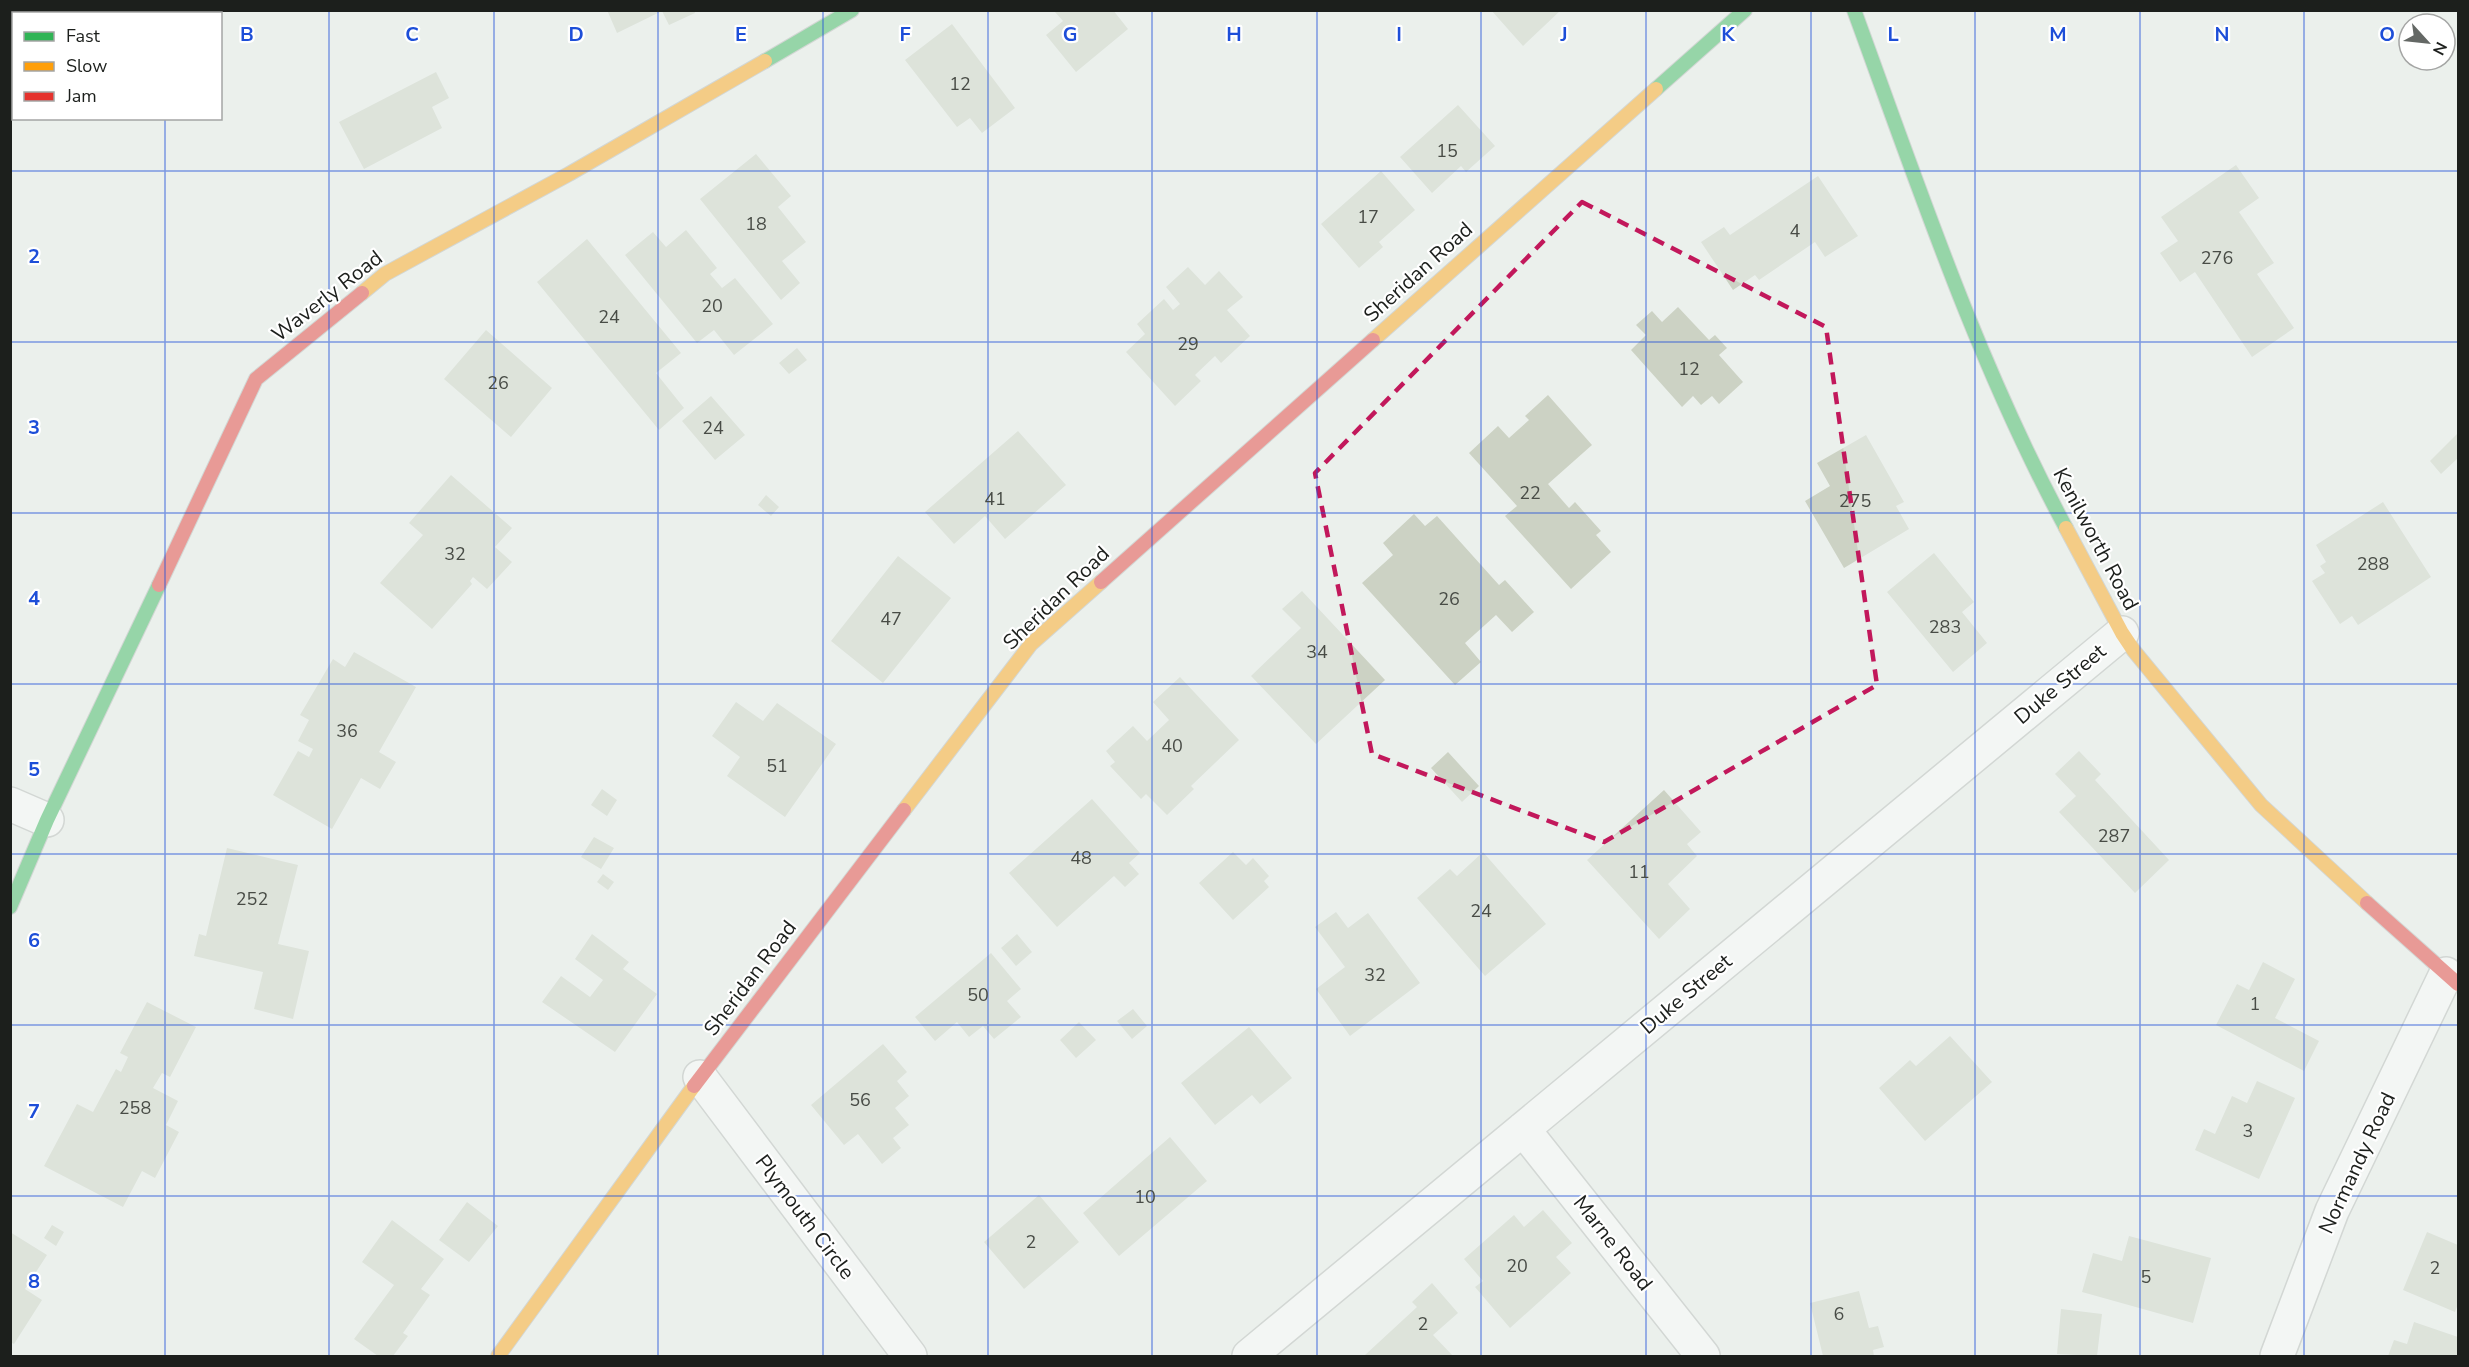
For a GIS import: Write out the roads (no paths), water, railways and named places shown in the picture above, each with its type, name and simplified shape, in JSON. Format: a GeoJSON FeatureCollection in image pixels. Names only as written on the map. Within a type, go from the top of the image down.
{"type":"FeatureCollection","features":[{"type":"Feature","properties":{"kind":"street","name":"Waverly Road"},"geometry":{"type":"LineString","coordinates":[[10,907],[47,820],[256,379],[385,274],[569,174],[852,10]]}},
{"type":"Feature","properties":{"kind":"street","name":"Sheridan Road"},"geometry":{"type":"LineString","coordinates":[[498,1356],[700,1077],[1031,644],[1745,10]]}},
{"type":"Feature","properties":{"kind":"street","name":"Kenilworth Road"},"geometry":{"type":"LineString","coordinates":[[1854,10],[1962,306],[2031,463],[2122,633],[2134,651],[2261,805],[2452,979]]}},
{"type":"Feature","properties":{"kind":"street","name":"Duke Street"},"geometry":{"type":"LineString","coordinates":[[1249,1356],[2122,633]]}},
{"type":"Feature","properties":{"kind":"street"},"geometry":{"type":"LineString","coordinates":[[10,804],[47,820]]}},
{"type":"Feature","properties":{"kind":"street","name":"Normandy Road"},"geometry":{"type":"LineString","coordinates":[[2277,1356],[2332,1211],[2452,979]]}},
{"type":"Feature","properties":{"kind":"street","name":"Plymouth Circle"},"geometry":{"type":"LineString","coordinates":[[700,1077],[910,1356]]}},
{"type":"Feature","properties":{"kind":"street","name":"Marne Road"},"geometry":{"type":"LineString","coordinates":[[1523,1129],[1702,1356]]}}]}
